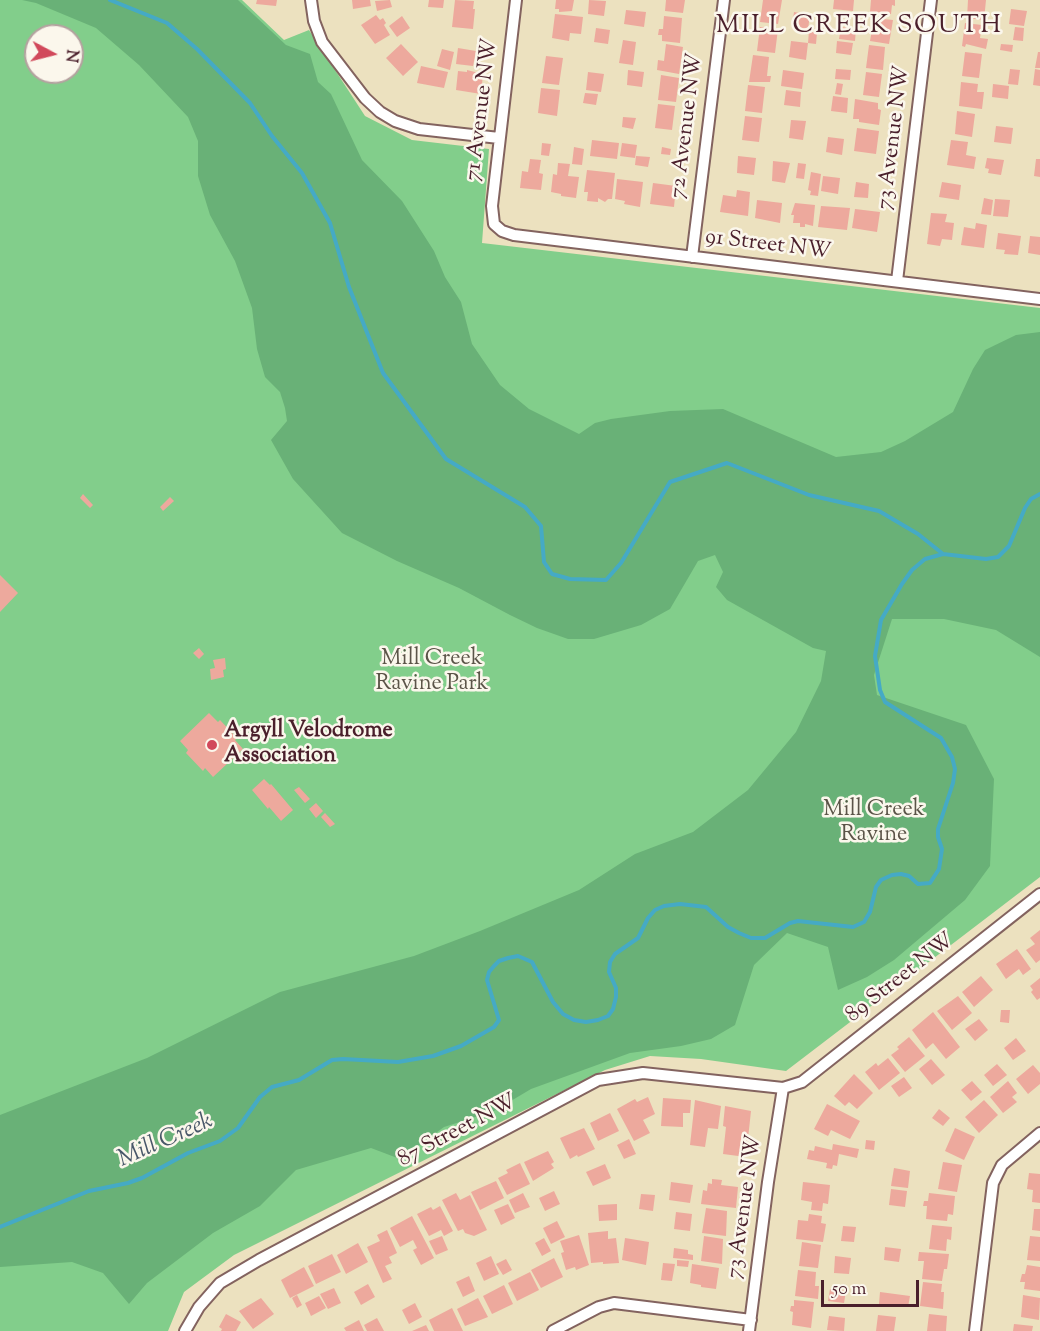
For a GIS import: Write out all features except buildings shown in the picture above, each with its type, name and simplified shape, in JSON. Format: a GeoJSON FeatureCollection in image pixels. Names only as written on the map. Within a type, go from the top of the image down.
{"type":"FeatureCollection","features":[{"type":"Feature","properties":{"kind":"street"},"geometry":{"type":"LineString","coordinates":[[311,0],[314,21],[322,42],[364,98],[380,112],[405,125],[427,130],[499,138]]}},
{"type":"Feature","properties":{"kind":"street","name":"71 Avenue NW"},"geometry":{"type":"LineString","coordinates":[[494,224],[491,213],[516,0]]}},
{"type":"Feature","properties":{"kind":"street","name":"72 Avenue NW"},"geometry":{"type":"LineString","coordinates":[[692,256],[724,0]]}},
{"type":"Feature","properties":{"kind":"street","name":"73 Avenue NW"},"geometry":{"type":"LineString","coordinates":[[897,281],[932,0]]}},
{"type":"Feature","properties":{"kind":"street","name":"91 Street NW"},"geometry":{"type":"LineString","coordinates":[[494,224],[502,231],[514,235],[1040,299]]}},
{"type":"Feature","properties":{"kind":"street","name":"89 Street NW"},"geometry":{"type":"LineString","coordinates":[[783,1088],[802,1082],[1040,894]]}},
{"type":"Feature","properties":{"kind":"street","name":"87 Street NW"},"geometry":{"type":"LineString","coordinates":[[186,1328],[199,1307],[220,1284],[259,1260],[598,1080],[643,1073],[783,1088]]}},
{"type":"Feature","properties":{"kind":"street","name":"73 Avenue NW"},"geometry":{"type":"LineString","coordinates":[[750,1325],[768,1182],[783,1088]]}},
{"type":"Feature","properties":{"kind":"street"},"geometry":{"type":"LineString","coordinates":[[975,1331],[991,1194],[996,1175],[1010,1158],[1040,1133]]}},
{"type":"Feature","properties":{"kind":"street"},"geometry":{"type":"LineString","coordinates":[[553,1331],[599,1307],[615,1303],[750,1325]]}},
{"type":"Feature","properties":{"kind":"green space","name":"Mill Creek Ravine Park"},"geometry":{"type":"Polygon","coordinates":[[[0,0],[242,0],[284,40],[309,30],[365,116],[412,140],[489,149],[482,243],[1040,308],[1040,877],[786,1071],[701,1059],[650,1056],[605,1070],[234,1255],[184,1292],[168,1331],[0,1331],[0,0]]]}},
{"type":"Feature","properties":{"kind":"green space","name":"Mill Creek Ravine"},"geometry":{"type":"Polygon","coordinates":[[[22,0],[238,0],[286,45],[310,54],[318,82],[331,94],[362,160],[402,201],[434,251],[445,277],[461,302],[472,344],[500,385],[529,409],[579,434],[595,423],[611,419],[670,411],[723,409],[836,457],[881,452],[905,441],[953,412],[973,369],[985,350],[1016,335],[1040,332],[1040,657],[996,630],[944,619],[892,619],[874,675],[877,695],[966,725],[994,779],[990,866],[965,900],[894,960],[867,977],[838,990],[828,947],[787,933],[754,965],[735,1025],[711,1039],[630,1053],[531,1089],[494,1111],[444,1127],[400,1159],[371,1148],[296,1170],[260,1206],[213,1233],[147,1283],[129,1304],[103,1273],[72,1262],[0,1267],[0,1115],[147,1058],[280,992],[414,956],[480,931],[579,890],[635,854],[693,832],[748,790],[796,732],[821,681],[826,651],[813,648],[727,600],[716,587],[723,572],[715,555],[698,561],[670,609],[641,625],[594,639],[568,639],[537,628],[342,533],[293,479],[271,440],[287,421],[285,408],[280,392],[265,377],[257,349],[252,308],[235,261],[210,215],[198,176],[198,141],[188,117],[139,65],[96,28],[36,3],[22,0]]]}},
{"type":"Feature","properties":{"kind":"waterway"},"geometry":{"type":"LineString","coordinates":[[110,0],[167,23],[197,49],[250,103],[272,136],[302,173],[330,223],[349,287],[383,373],[446,459],[525,507],[541,526],[544,562],[552,574],[570,579],[606,580],[621,563],[670,482],[727,463],[809,495],[879,511],[918,534],[943,554]]}},
{"type":"Feature","properties":{"kind":"waterway","name":"Mill Creek"},"geometry":{"type":"LineString","coordinates":[[0,1227],[89,1191],[142,1178],[188,1153],[220,1141],[238,1128],[260,1097],[272,1087],[299,1080],[332,1060],[398,1062],[433,1056],[461,1046],[494,1027],[499,1020],[487,980],[489,972],[499,961],[518,956],[532,962],[553,1002],[563,1014],[574,1020],[586,1022],[598,1020],[608,1016],[613,1009],[616,997],[616,988],[609,972],[610,962],[615,954],[638,938],[648,918],[655,910],[664,906],[680,904],[706,907],[728,927],[739,933],[751,938],[765,938],[790,923],[798,921],[853,927],[864,922],[870,912],[876,887],[881,880],[892,875],[909,876],[918,884],[930,883],[939,869],[942,849],[938,829],[953,783],[955,769],[952,757],[941,738],[885,702],[880,690],[875,656],[881,620],[912,570],[925,559],[943,554],[986,559],[998,557],[1009,546],[1025,508],[1031,499],[1040,494]]}},
{"type":"Feature","properties":{"kind":"place","name":"Argyll Velodrome Association"},"geometry":{"type":"Point","coordinates":[212,745]}},
{"type":"Feature","properties":{"kind":"district","name":"MILL CREEK SOUTH"},"geometry":{"type":"Point","coordinates":[859,28]}}]}
